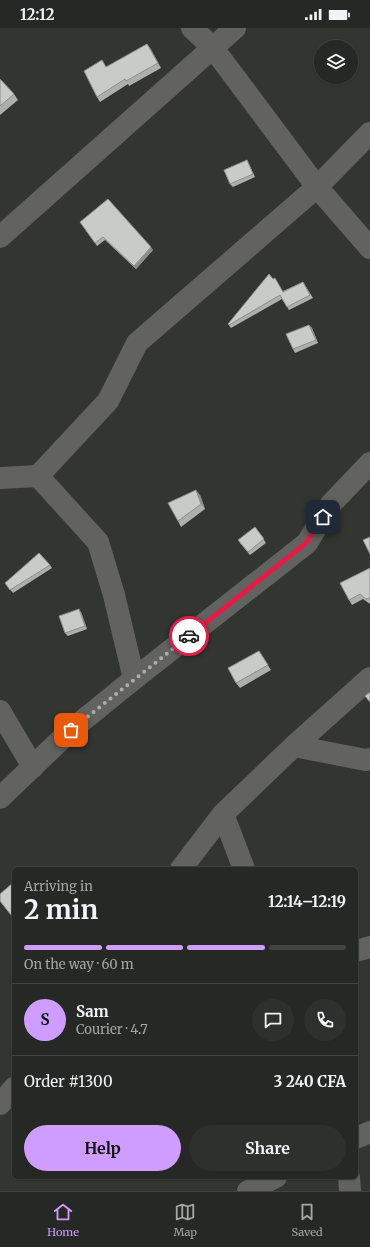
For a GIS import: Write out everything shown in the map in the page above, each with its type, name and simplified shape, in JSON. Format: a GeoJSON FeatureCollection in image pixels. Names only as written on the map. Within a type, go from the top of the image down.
{"type":"FeatureCollection","features":[{"type":"Feature","properties":{"kind":"street"},"geometry":{"type":"LineString","coordinates":[[192,28],[213,48],[317,187],[370,248]]}},
{"type":"Feature","properties":{"kind":"street"},"geometry":{"type":"LineString","coordinates":[[0,237],[235,28]]}},
{"type":"Feature","properties":{"kind":"street"},"geometry":{"type":"LineString","coordinates":[[0,478],[38,476],[108,401],[137,343],[317,187],[370,133]]}},
{"type":"Feature","properties":{"kind":"street"},"geometry":{"type":"LineString","coordinates":[[0,798],[71,730],[306,543],[331,504],[370,463]]}},
{"type":"Feature","properties":{"kind":"street"},"geometry":{"type":"LineString","coordinates":[[38,476],[98,542],[114,595],[134,679]]}},
{"type":"Feature","properties":{"kind":"street"},"geometry":{"type":"LineString","coordinates":[[183,867],[223,814],[294,746],[370,678]]}},
{"type":"Feature","properties":{"kind":"street"},"geometry":{"type":"LineString","coordinates":[[0,710],[33,767]]}},
{"type":"Feature","properties":{"kind":"street"},"geometry":{"type":"LineString","coordinates":[[294,746],[366,760],[370,759]]}},
{"type":"Feature","properties":{"kind":"street"},"geometry":{"type":"LineString","coordinates":[[223,814],[243,867]]}},
{"type":"Feature","properties":{"kind":"street"},"geometry":{"type":"LineString","coordinates":[[358,950],[370,947]]}},
{"type":"Feature","properties":{"kind":"street"},"geometry":{"type":"LineString","coordinates":[[0,1104],[12,1090]]}},
{"type":"Feature","properties":{"kind":"street"},"geometry":{"type":"LineString","coordinates":[[358,1137],[370,1132]]}},
{"type":"Feature","properties":{"kind":"street"},"geometry":{"type":"LineString","coordinates":[[248,1191],[272,1179]]}},
{"type":"Feature","properties":{"kind":"street"},"geometry":{"type":"LineString","coordinates":[[349,1179],[350,1191]]}},
{"type":"Feature","properties":{"kind":"building"},"geometry":{"type":"Polygon","coordinates":[[[147,44],[158,63],[126,81],[125,79],[97,97],[84,71],[102,60],[106,67],[147,44]]]}},
{"type":"Feature","properties":{"kind":"building"},"geometry":{"type":"Polygon","coordinates":[[[0,79],[14,94],[0,106],[0,79]]]}},
{"type":"Feature","properties":{"kind":"building"},"geometry":{"type":"Polygon","coordinates":[[[247,160],[253,174],[230,184],[224,170],[247,160]]]}},
{"type":"Feature","properties":{"kind":"building"},"geometry":{"type":"Polygon","coordinates":[[[108,199],[151,247],[134,266],[103,237],[95,243],[80,222],[108,199]]]}},
{"type":"Feature","properties":{"kind":"building"},"geometry":{"type":"Polygon","coordinates":[[[269,274],[273,279],[275,278],[283,292],[303,282],[310,295],[287,307],[280,295],[229,325],[228,324],[269,274]]]}},
{"type":"Feature","properties":{"kind":"building"},"geometry":{"type":"Polygon","coordinates":[[[309,325],[316,340],[293,349],[286,334],[309,325]]]}},
{"type":"Feature","properties":{"kind":"building"},"geometry":{"type":"Polygon","coordinates":[[[196,490],[201,504],[178,521],[168,503],[196,490]]]}},
{"type":"Feature","properties":{"kind":"building"},"geometry":{"type":"Polygon","coordinates":[[[255,527],[264,539],[248,552],[238,540],[255,527]]]}},
{"type":"Feature","properties":{"kind":"building"},"geometry":{"type":"Polygon","coordinates":[[[370,537],[370,554],[363,540],[370,537]]]}},
{"type":"Feature","properties":{"kind":"building"},"geometry":{"type":"Polygon","coordinates":[[[39,553],[50,565],[10,590],[5,583],[39,553]]]}},
{"type":"Feature","properties":{"kind":"building"},"geometry":{"type":"Polygon","coordinates":[[[370,568],[370,598],[366,599],[360,594],[349,600],[340,583],[370,568]]]}},
{"type":"Feature","properties":{"kind":"building"},"geometry":{"type":"Polygon","coordinates":[[[79,609],[85,626],[65,633],[59,616],[79,609]]]}},
{"type":"Feature","properties":{"kind":"building"},"geometry":{"type":"Polygon","coordinates":[[[259,651],[268,665],[236,683],[228,668],[259,651]]]}},
{"type":"Feature","properties":{"kind":"building"},"geometry":{"type":"Polygon","coordinates":[[[370,692],[370,702],[365,696],[370,692]]]}},
{"type":"Feature","properties":{"kind":"building"},"geometry":{"type":"Polygon","coordinates":[[[12,884],[11,915],[0,901],[0,894],[12,884]]]}},
{"type":"Feature","properties":{"kind":"way so far"},"geometry":{"type":"LineString","coordinates":[[71,730],[189,636]]}},
{"type":"Feature","properties":{"kind":"route"},"geometry":{"type":"LineString","coordinates":[[189,636],[306,543],[323,517]]}}]}
